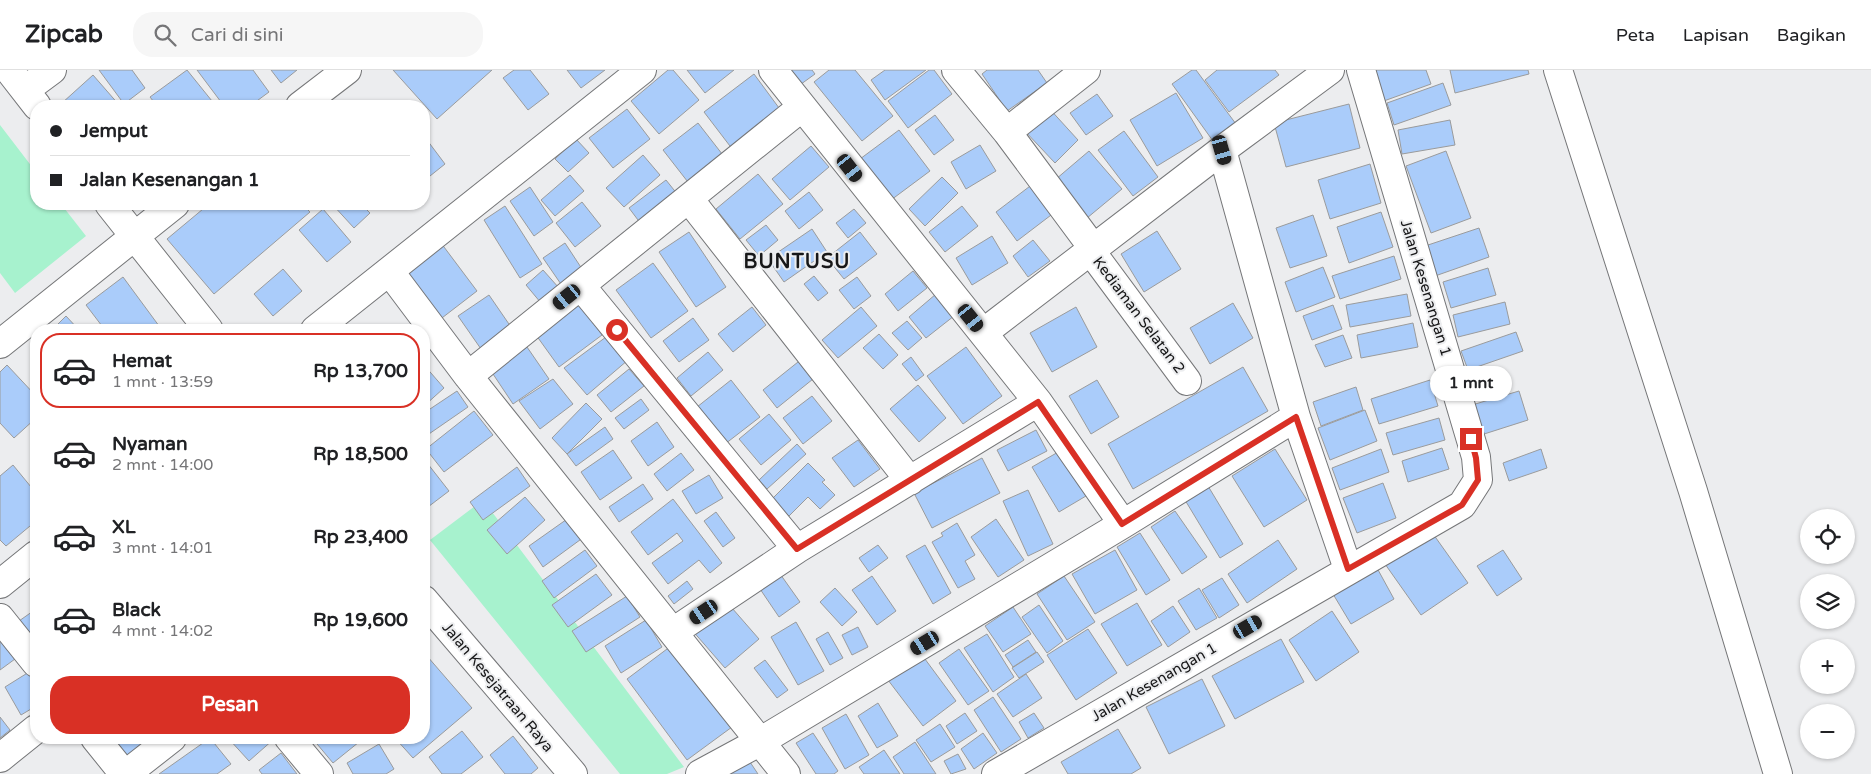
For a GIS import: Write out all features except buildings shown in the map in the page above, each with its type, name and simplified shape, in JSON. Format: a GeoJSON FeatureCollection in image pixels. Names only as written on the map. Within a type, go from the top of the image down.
{"type":"FeatureCollection","features":[{"type":"Feature","properties":{"kind":"street"},"geometry":{"type":"LineString","coordinates":[[24,89],[52,70]]}},
{"type":"Feature","properties":{"kind":"street"},"geometry":{"type":"LineString","coordinates":[[308,100],[347,70]]}},
{"type":"Feature","properties":{"kind":"street"},"geometry":{"type":"LineString","coordinates":[[324,324],[642,70]]}},
{"type":"Feature","properties":{"kind":"street"},"geometry":{"type":"LineString","coordinates":[[774,70],[1038,402],[1122,524]]}},
{"type":"Feature","properties":{"kind":"street","name":"Kediaman Selatan 2"},"geometry":{"type":"LineString","coordinates":[[956,70],[1007,132],[1187,381]]}},
{"type":"Feature","properties":{"kind":"street"},"geometry":{"type":"LineString","coordinates":[[1007,132],[1086,70]]}},
{"type":"Feature","properties":{"kind":"street"},"geometry":{"type":"LineString","coordinates":[[984,333],[1091,249],[1330,70]]}},
{"type":"Feature","properties":{"kind":"street","name":"Jalan Kesenangan 1"},"geometry":{"type":"LineString","coordinates":[[996,774],[1348,569],[1462,505],[1478,480],[1476,458],[1361,70]]}},
{"type":"Feature","properties":{"kind":"street"},"geometry":{"type":"LineString","coordinates":[[1558,70],[1693,491],[1778,774]]}},
{"type":"Feature","properties":{"kind":"street"},"geometry":{"type":"LineString","coordinates":[[468,376],[802,107]]}},
{"type":"Feature","properties":{"kind":"street"},"geometry":{"type":"LineString","coordinates":[[1222,150],[1296,417],[1348,569]]}},
{"type":"Feature","properties":{"kind":"street"},"geometry":{"type":"LineString","coordinates":[[689,199],[910,481]]}},
{"type":"Feature","properties":{"kind":"street"},"geometry":{"type":"LineString","coordinates":[[114,210],[204,324]]}},
{"type":"Feature","properties":{"kind":"street"},"geometry":{"type":"LineString","coordinates":[[0,344],[167,210]]}},
{"type":"Feature","properties":{"kind":"street"},"geometry":{"type":"LineString","coordinates":[[390,272],[429,324]]}},
{"type":"Feature","properties":{"kind":"street"},"geometry":{"type":"LineString","coordinates":[[581,286],[797,549]]}},
{"type":"Feature","properties":{"kind":"street"},"geometry":{"type":"LineString","coordinates":[[430,325],[468,376],[786,774]]}},
{"type":"Feature","properties":{"kind":"street"},"geometry":{"type":"LineString","coordinates":[[673,632],[797,549],[1038,402]]}},
{"type":"Feature","properties":{"kind":"street"},"geometry":{"type":"LineString","coordinates":[[700,774],[760,741],[1122,524],[1296,417]]}},
{"type":"Feature","properties":{"kind":"street"},"geometry":{"type":"LineString","coordinates":[[0,584],[30,560]]}},
{"type":"Feature","properties":{"kind":"street","name":"Jalan Kesejatraan Raya"},"geometry":{"type":"LineString","coordinates":[[430,607],[564,771]]}},
{"type":"Feature","properties":{"kind":"street"},"geometry":{"type":"LineString","coordinates":[[0,618],[30,656]]}},
{"type":"Feature","properties":{"kind":"street"},"geometry":{"type":"LineString","coordinates":[[0,758],[30,734]]}},
{"type":"Feature","properties":{"kind":"street"},"geometry":{"type":"LineString","coordinates":[[100,744],[125,774],[164,744]]}},
{"type":"Feature","properties":{"kind":"street"},"geometry":{"type":"LineString","coordinates":[[294,744],[319,774]]}},
{"type":"Feature","properties":{"kind":"green space"},"geometry":{"type":"Polygon","coordinates":[[[0,125],[30,164],[30,210],[66,210],[86,236],[15,293],[0,273],[0,125]]]}},
{"type":"Feature","properties":{"kind":"green space"},"geometry":{"type":"Polygon","coordinates":[[[483,500],[684,767],[667,774],[620,774],[430,540],[483,500]]]}},
{"type":"Feature","properties":{"kind":"district","name":"BUNTUSU"},"geometry":{"type":"Point","coordinates":[797,262]}},
{"type":"Feature","properties":{"kind":"route"},"geometry":{"type":"LineString","coordinates":[[617,330],[797,549],[1038,402],[1122,524],[1296,417],[1348,569],[1462,505],[1478,480],[1476,458],[1471,439]]}}]}
